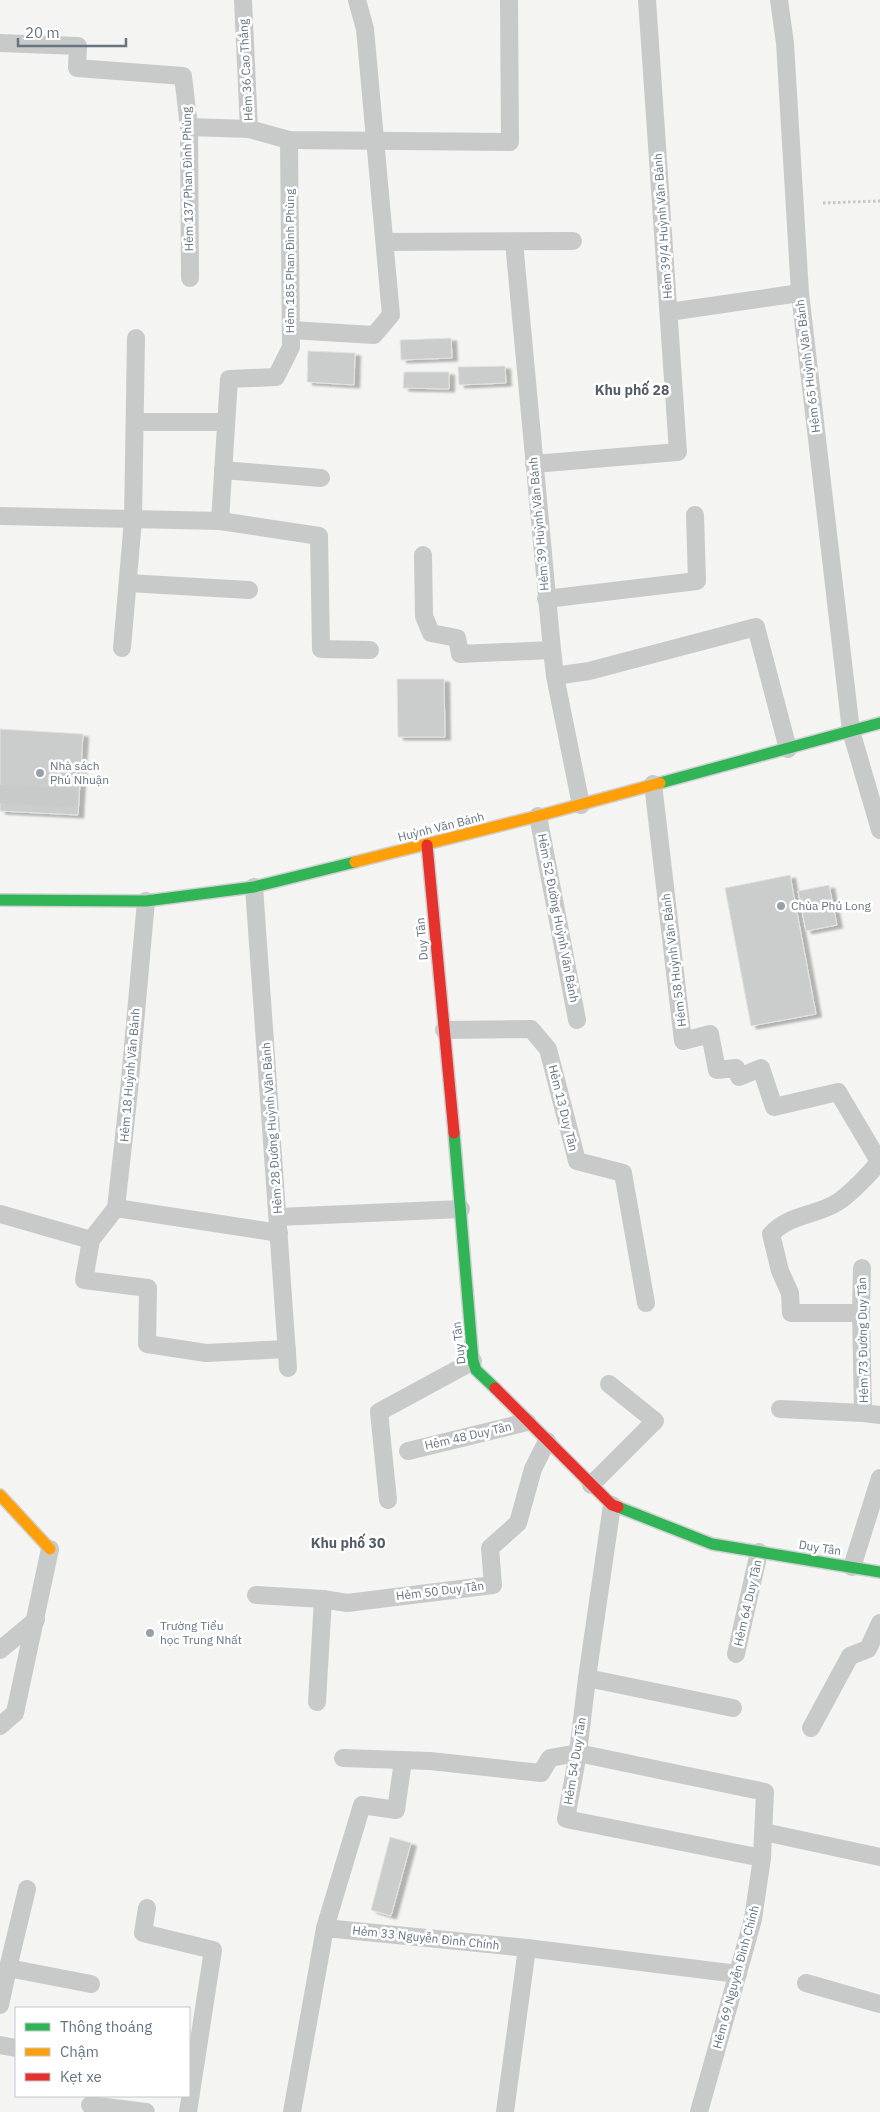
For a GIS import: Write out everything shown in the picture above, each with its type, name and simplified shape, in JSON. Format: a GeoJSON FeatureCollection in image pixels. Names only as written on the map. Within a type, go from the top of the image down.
{"type":"FeatureCollection","features":[{"type":"Feature","properties":{"kind":"street","name":"Huỳnh Văn Bánh"},"geometry":{"type":"LineString","coordinates":[[0,900],[146,901],[254,888],[581,805],[880,723]]}},
{"type":"Feature","properties":{"kind":"street","name":"Duy Tân"},"geometry":{"type":"LineString","coordinates":[[427,845],[461,1209],[473,1361],[476,1370],[612,1505],[712,1544],[880,1572]]}},
{"type":"Feature","properties":{"kind":"street"},"geometry":{"type":"LineString","coordinates":[[0,1496],[50,1550]]}},
{"type":"Feature","properties":{"kind":"lane","name":"Hẻm 36 Cao Thắng"},"geometry":{"type":"LineString","coordinates":[[243,0],[249,129],[289,140],[375,142]]}},
{"type":"Feature","properties":{"kind":"lane"},"geometry":{"type":"LineString","coordinates":[[291,330],[374,335],[391,314],[365,29],[357,0]]}},
{"type":"Feature","properties":{"kind":"lane"},"geometry":{"type":"LineString","coordinates":[[375,142],[510,142],[509,0]]}},
{"type":"Feature","properties":{"kind":"lane","name":"Hẻm 39/4 Huỳnh Văn Bánh"},"geometry":{"type":"LineString","coordinates":[[534,464],[678,452],[647,0]]}},
{"type":"Feature","properties":{"kind":"lane","name":"Hẻm 65 Huỳnh Văn Bánh"},"geometry":{"type":"LineString","coordinates":[[779,0],[785,44],[800,293],[851,731],[880,830]]}},
{"type":"Feature","properties":{"kind":"lane","name":"Hẻm 137 Phan Đình Phùng"},"geometry":{"type":"LineString","coordinates":[[0,42],[78,46],[77,68],[184,76],[189,127],[190,278]]}},
{"type":"Feature","properties":{"kind":"lane"},"geometry":{"type":"LineString","coordinates":[[189,127],[249,129]]}},
{"type":"Feature","properties":{"kind":"lane","name":"Hẻm 185 Phan Đình Phùng"},"geometry":{"type":"LineString","coordinates":[[220,521],[229,379],[276,377],[291,347],[289,140]]}},
{"type":"Feature","properties":{"kind":"lane"},"geometry":{"type":"LineString","coordinates":[[385,242],[573,241]]}},
{"type":"Feature","properties":{"kind":"lane","name":"Hẻm 39 Huỳnh Văn Bánh"},"geometry":{"type":"LineString","coordinates":[[514,242],[546,599],[555,676],[581,805]]}},
{"type":"Feature","properties":{"kind":"lane"},"geometry":{"type":"LineString","coordinates":[[669,312],[800,293]]}},
{"type":"Feature","properties":{"kind":"lane"},"geometry":{"type":"LineString","coordinates":[[122,648],[133,520],[136,338]]}},
{"type":"Feature","properties":{"kind":"lane"},"geometry":{"type":"LineString","coordinates":[[136,422],[226,422]]}},
{"type":"Feature","properties":{"kind":"lane"},"geometry":{"type":"LineString","coordinates":[[223,470],[321,478]]}},
{"type":"Feature","properties":{"kind":"lane"},"geometry":{"type":"LineString","coordinates":[[546,599],[697,580],[695,515]]}},
{"type":"Feature","properties":{"kind":"lane"},"geometry":{"type":"LineString","coordinates":[[0,516],[220,521],[319,536],[320,649],[370,650]]}},
{"type":"Feature","properties":{"kind":"lane"},"geometry":{"type":"LineString","coordinates":[[424,555],[424,616],[431,633],[457,638],[460,654],[552,650]]}},
{"type":"Feature","properties":{"kind":"lane"},"geometry":{"type":"LineString","coordinates":[[128,583],[250,590]]}},
{"type":"Feature","properties":{"kind":"lane"},"geometry":{"type":"LineString","coordinates":[[555,676],[589,671],[756,627],[788,749]]}},
{"type":"Feature","properties":{"kind":"lane","name":"Hẻm 58 Huỳnh Văn Bánh"},"geometry":{"type":"LineString","coordinates":[[653,784],[683,1041],[710,1034],[717,1070],[736,1068],[739,1077],[761,1068],[774,1107],[838,1092],[879,1162]]}},
{"type":"Feature","properties":{"kind":"lane"},"geometry":{"type":"LineString","coordinates":[[0,794],[69,798]]}},
{"type":"Feature","properties":{"kind":"lane","name":"Hẻm 52 Đường Huỳnh Văn Bánh"},"geometry":{"type":"LineString","coordinates":[[538,816],[577,1020]]}},
{"type":"Feature","properties":{"kind":"lane","name":"Hẻm 28 Đường Huỳnh Văn Bánh"},"geometry":{"type":"LineString","coordinates":[[254,888],[288,1368]]}},
{"type":"Feature","properties":{"kind":"lane","name":"Hẻm 18 Huỳnh Văn Bánh"},"geometry":{"type":"LineString","coordinates":[[116,1208],[129,1091],[146,901]]}},
{"type":"Feature","properties":{"kind":"lane","name":"Hẻm 13 Duy Tân"},"geometry":{"type":"LineString","coordinates":[[444,1030],[531,1028],[548,1049],[577,1161],[623,1173],[646,1303]]}},
{"type":"Feature","properties":{"kind":"lane"},"geometry":{"type":"LineString","coordinates":[[861,1313],[791,1313],[790,1293],[780,1271],[771,1234],[782,1224],[838,1202],[879,1162]]}},
{"type":"Feature","properties":{"kind":"lane"},"geometry":{"type":"LineString","coordinates":[[287,1349],[206,1353],[147,1344],[148,1288],[84,1280],[90,1240],[116,1208],[279,1225],[461,1209]]}},
{"type":"Feature","properties":{"kind":"lane"},"geometry":{"type":"LineString","coordinates":[[0,1214],[90,1240]]}},
{"type":"Feature","properties":{"kind":"lane","name":"Hẻm 73 Đường Duy Tân"},"geometry":{"type":"LineString","coordinates":[[862,1268],[861,1313],[872,1414]]}},
{"type":"Feature","properties":{"kind":"lane"},"geometry":{"type":"LineString","coordinates":[[388,1500],[379,1412],[473,1361]]}},
{"type":"Feature","properties":{"kind":"lane"},"geometry":{"type":"LineString","coordinates":[[591,1484],[655,1421],[609,1384]]}},
{"type":"Feature","properties":{"kind":"lane"},"geometry":{"type":"LineString","coordinates":[[780,1409],[872,1414]]}},
{"type":"Feature","properties":{"kind":"lane","name":"Hẻm 48 Duy Tân"},"geometry":{"type":"LineString","coordinates":[[408,1451],[527,1422]]}},
{"type":"Feature","properties":{"kind":"lane","name":"Hẻm 50 Duy Tân"},"geometry":{"type":"LineString","coordinates":[[256,1595],[323,1599],[347,1603],[494,1585],[490,1548],[518,1524],[533,1469],[547,1441]]}},
{"type":"Feature","properties":{"kind":"lane"},"geometry":{"type":"LineString","coordinates":[[852,1567],[880,1478]]}},
{"type":"Feature","properties":{"kind":"lane","name":"Hẻm 54 Duy Tân"},"geometry":{"type":"LineString","coordinates":[[612,1505],[578,1754],[566,1819],[762,1858]]}},
{"type":"Feature","properties":{"kind":"lane"},"geometry":{"type":"LineString","coordinates":[[0,1726],[15,1712],[50,1550]]}},
{"type":"Feature","properties":{"kind":"lane","name":"Hẻm 64 Duy Tân"},"geometry":{"type":"LineString","coordinates":[[736,1654],[759,1552]]}},
{"type":"Feature","properties":{"kind":"lane"},"geometry":{"type":"LineString","coordinates":[[316,1702],[323,1599]]}},
{"type":"Feature","properties":{"kind":"lane"},"geometry":{"type":"LineString","coordinates":[[0,1650],[36,1620]]}},
{"type":"Feature","properties":{"kind":"lane"},"geometry":{"type":"LineString","coordinates":[[811,1728],[850,1656],[868,1649],[880,1623]]}},
{"type":"Feature","properties":{"kind":"lane"},"geometry":{"type":"LineString","coordinates":[[587,1678],[733,1708]]}},
{"type":"Feature","properties":{"kind":"lane"},"geometry":{"type":"LineString","coordinates":[[343,1758],[430,1761],[541,1773],[550,1758],[578,1754]]}},
{"type":"Feature","properties":{"kind":"lane","name":"Hẻm 69 Nguyễn Đình Chính"},"geometry":{"type":"LineString","coordinates":[[578,1754],[766,1792],[762,1858],[753,1919],[699,2112]]}},
{"type":"Feature","properties":{"kind":"lane"},"geometry":{"type":"LineString","coordinates":[[292,2112],[325,1928],[362,1805],[396,1810],[404,1761]]}},
{"type":"Feature","properties":{"kind":"lane"},"geometry":{"type":"LineString","coordinates":[[764,1832],[880,1857]]}},
{"type":"Feature","properties":{"kind":"lane"},"geometry":{"type":"LineString","coordinates":[[0,2005],[27,1889]]}},
{"type":"Feature","properties":{"kind":"lane"},"geometry":{"type":"LineString","coordinates":[[147,1908],[143,1932],[214,1950],[188,2112]]}},
{"type":"Feature","properties":{"kind":"lane","name":"Hẻm 33 Nguyễn Đình Chính"},"geometry":{"type":"LineString","coordinates":[[325,1928],[527,1948],[738,1974]]}},
{"type":"Feature","properties":{"kind":"lane"},"geometry":{"type":"LineString","coordinates":[[505,2112],[527,1948]]}},
{"type":"Feature","properties":{"kind":"lane"},"geometry":{"type":"LineString","coordinates":[[8,1968],[91,1984]]}},
{"type":"Feature","properties":{"kind":"lane"},"geometry":{"type":"LineString","coordinates":[[806,1982],[880,2004]]}},
{"type":"Feature","properties":{"kind":"lane"},"geometry":{"type":"LineString","coordinates":[[0,2045],[15,2048]]}},
{"type":"Feature","properties":{"kind":"lane"},"geometry":{"type":"LineString","coordinates":[[90,2105],[146,2112]]}},
{"type":"Feature","properties":{"kind":"path"},"geometry":{"type":"LineString","coordinates":[[795,204],[880,201]]}},
{"type":"Feature","properties":{"kind":"building"},"geometry":{"type":"Polygon","coordinates":[[[451,338],[452,358],[401,360],[400,340],[451,338]]]}},
{"type":"Feature","properties":{"kind":"building"},"geometry":{"type":"Polygon","coordinates":[[[308,351],[355,353],[354,385],[307,382],[308,351]]]}},
{"type":"Feature","properties":{"kind":"building"},"geometry":{"type":"Polygon","coordinates":[[[505,366],[506,383],[459,385],[458,367],[505,366]]]}},
{"type":"Feature","properties":{"kind":"building"},"geometry":{"type":"Polygon","coordinates":[[[404,372],[449,372],[449,389],[403,388],[404,372]]]}},
{"type":"Feature","properties":{"kind":"building"},"geometry":{"type":"Polygon","coordinates":[[[397,679],[444,679],[445,737],[398,737],[397,679]]]}},
{"type":"Feature","properties":{"kind":"building","name":"Nhà sách Phú Nhuận"},"geometry":{"type":"Polygon","coordinates":[[[0,729],[83,734],[78,815],[0,811],[0,729]]]}},
{"type":"Feature","properties":{"kind":"building"},"geometry":{"type":"Polygon","coordinates":[[[790,875],[816,1014],[751,1026],[725,888],[790,875]]]}},
{"type":"Feature","properties":{"kind":"building"},"geometry":{"type":"Polygon","coordinates":[[[829,885],[837,925],[806,931],[798,891],[829,885]]]}},
{"type":"Feature","properties":{"kind":"building"},"geometry":{"type":"Polygon","coordinates":[[[390,1837],[411,1843],[391,1916],[371,1910],[390,1837]]]}},
{"type":"Feature","properties":{"kind":"traffic: fast"},"geometry":{"type":"LineString","coordinates":[[660,783],[880,723]]}},
{"type":"Feature","properties":{"kind":"traffic: fast"},"geometry":{"type":"LineString","coordinates":[[0,900],[146,901],[254,887],[355,862]]}},
{"type":"Feature","properties":{"kind":"traffic: fast"},"geometry":{"type":"LineString","coordinates":[[454,1133],[473,1361],[476,1370],[495,1388]]}},
{"type":"Feature","properties":{"kind":"traffic: fast"},"geometry":{"type":"LineString","coordinates":[[618,1507],[712,1544],[880,1572]]}},
{"type":"Feature","properties":{"kind":"traffic: slow"},"geometry":{"type":"LineString","coordinates":[[355,862],[660,783]]}},
{"type":"Feature","properties":{"kind":"traffic: slow"},"geometry":{"type":"LineString","coordinates":[[0,1495],[50,1549]]}},
{"type":"Feature","properties":{"kind":"traffic: jam"},"geometry":{"type":"LineString","coordinates":[[427,845],[454,1133]]}},
{"type":"Feature","properties":{"kind":"traffic: jam"},"geometry":{"type":"LineString","coordinates":[[495,1388],[612,1505],[618,1507]]}},
{"type":"Feature","properties":{"kind":"place","name":"Nhà sách Phú Nhuận"},"geometry":{"type":"Point","coordinates":[40,773]}},
{"type":"Feature","properties":{"kind":"place","name":"Chùa Phú Long"},"geometry":{"type":"Point","coordinates":[781,906]}},
{"type":"Feature","properties":{"kind":"place","name":"Trường Tiểu học Trung Nhất"},"geometry":{"type":"Point","coordinates":[150,1633]}},
{"type":"Feature","properties":{"kind":"district","name":"Khu phố 28"},"geometry":{"type":"Point","coordinates":[632,390]}},
{"type":"Feature","properties":{"kind":"district","name":"Khu phố 30"},"geometry":{"type":"Point","coordinates":[348,1543]}}]}
